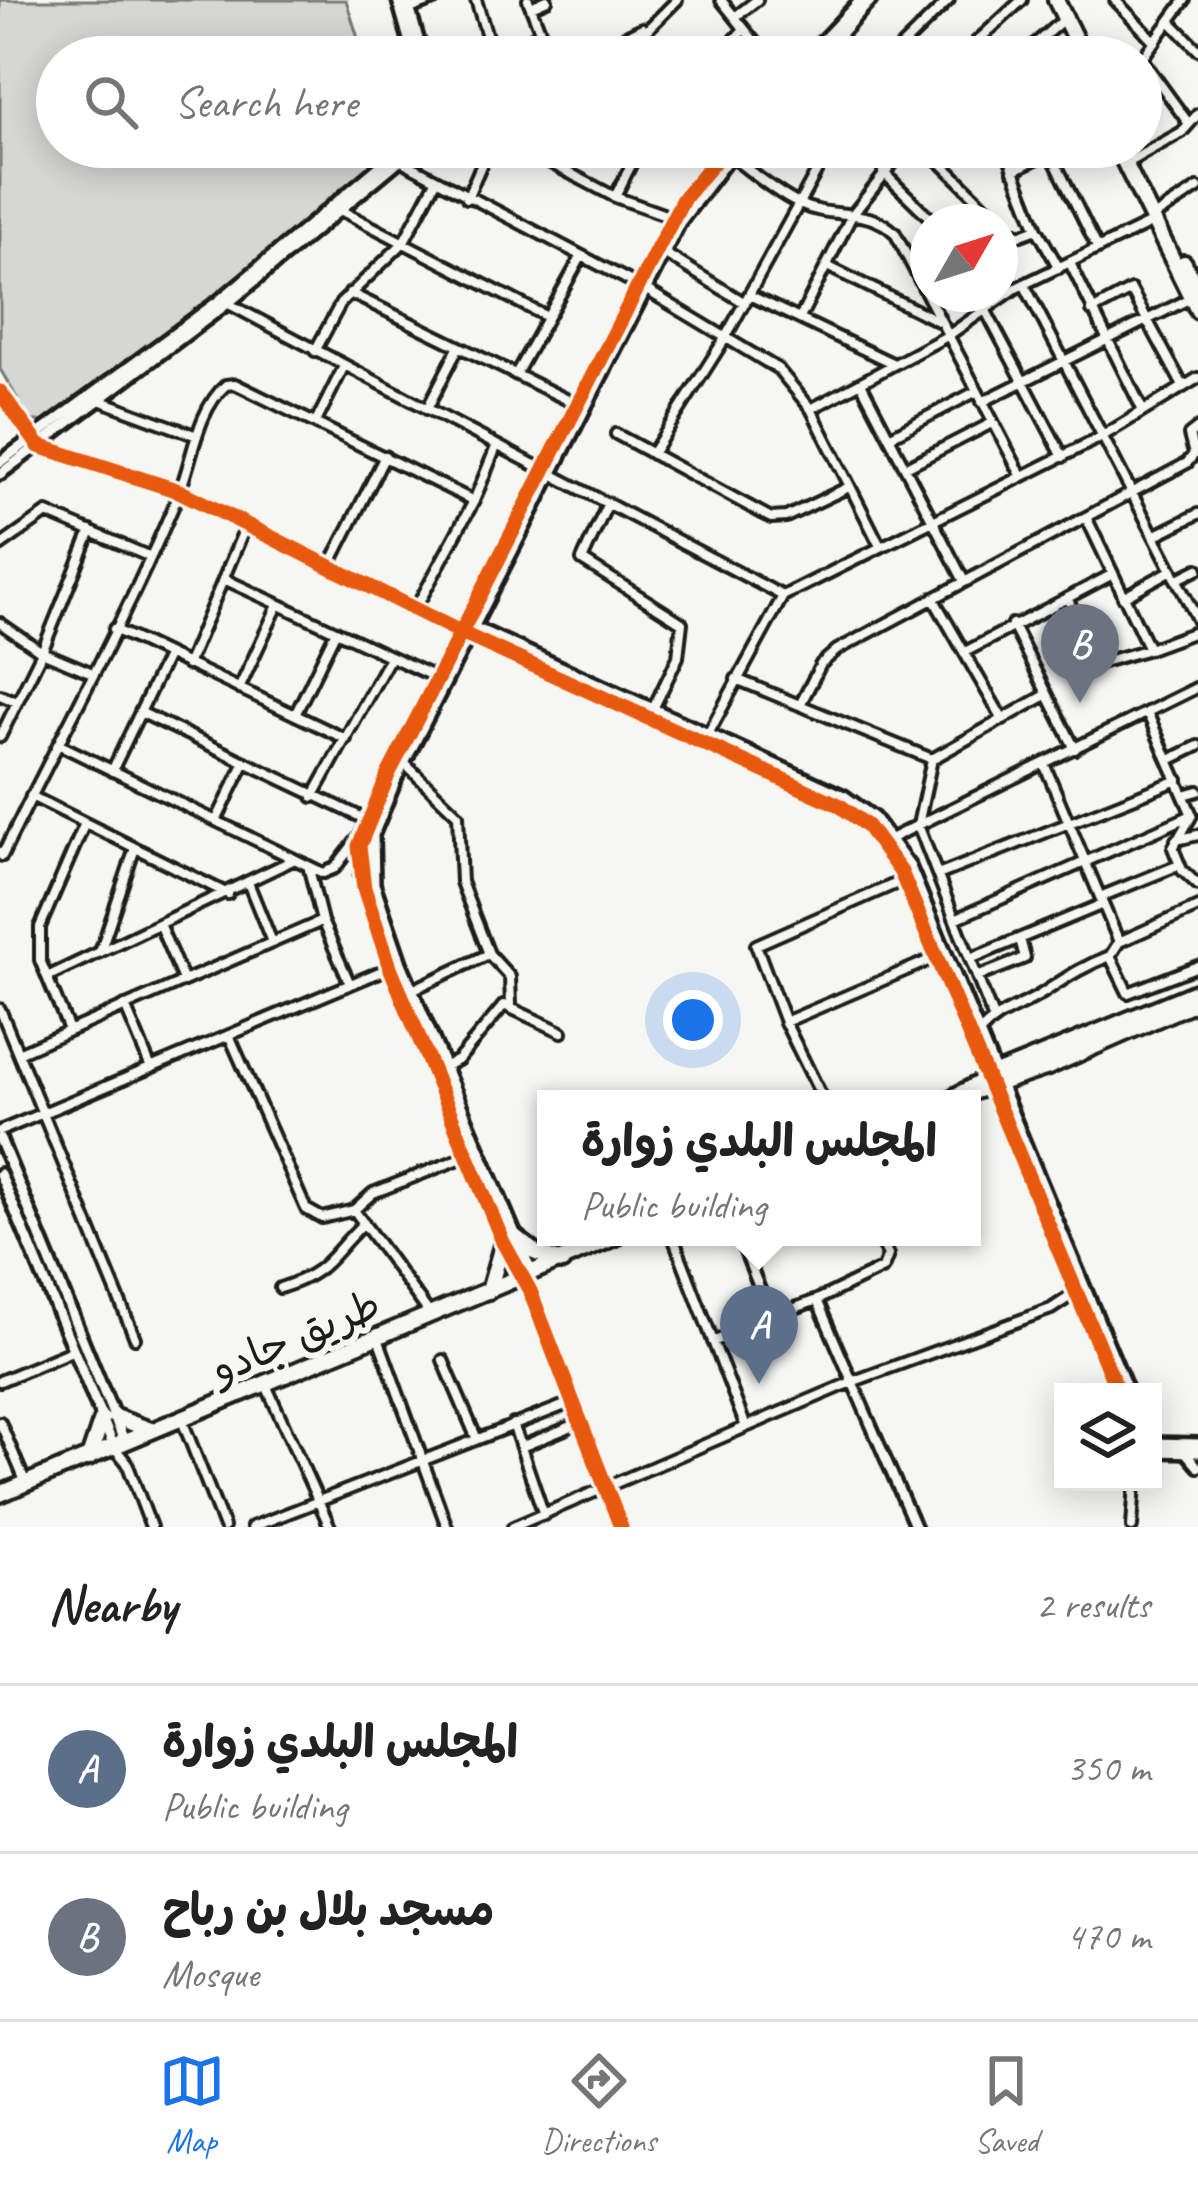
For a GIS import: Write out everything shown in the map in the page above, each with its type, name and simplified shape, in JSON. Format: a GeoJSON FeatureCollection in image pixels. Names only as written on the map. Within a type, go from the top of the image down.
{"type":"FeatureCollection","features":[{"type":"Feature","properties":{"kind":"highway"},"geometry":{"type":"LineString","coordinates":[[1046,0],[1064,36]]}},
{"type":"Feature","properties":{"kind":"highway"},"geometry":{"type":"LineString","coordinates":[[1055,0],[1073,36]]}},
{"type":"Feature","properties":{"kind":"highway"},"geometry":{"type":"LineString","coordinates":[[1133,168],[1196,298]]}},
{"type":"Feature","properties":{"kind":"highway"},"geometry":{"type":"LineString","coordinates":[[995,1081],[1198,991]]}},
{"type":"Feature","properties":{"kind":"highway"},"geometry":{"type":"LineString","coordinates":[[972,1090],[1198,1001]]}},
{"type":"Feature","properties":{"kind":"highway"},"geometry":{"type":"LineString","coordinates":[[489,1292],[508,1239],[562,1262]]}},
{"type":"Feature","properties":{"kind":"highway","name":"طريق جادو"},"geometry":{"type":"LineString","coordinates":[[0,1495],[489,1292],[528,1282],[597,1246]]}},
{"type":"Feature","properties":{"kind":"highway"},"geometry":{"type":"LineString","coordinates":[[89,1458],[109,1418],[156,1431]]}},
{"type":"Feature","properties":{"kind":"street"},"geometry":{"type":"LineString","coordinates":[[412,36],[404,5],[434,0]]}},
{"type":"Feature","properties":{"kind":"street"},"geometry":{"type":"LineString","coordinates":[[476,0],[487,36]]}},
{"type":"Feature","properties":{"kind":"street"},"geometry":{"type":"LineString","coordinates":[[544,36],[529,3],[547,0]]}},
{"type":"Feature","properties":{"kind":"street"},"geometry":{"type":"LineString","coordinates":[[638,36],[677,0]]}},
{"type":"Feature","properties":{"kind":"street"},"geometry":{"type":"LineString","coordinates":[[721,0],[750,36]]}},
{"type":"Feature","properties":{"kind":"street"},"geometry":{"type":"LineString","coordinates":[[735,17],[757,0]]}},
{"type":"Feature","properties":{"kind":"street"},"geometry":{"type":"LineString","coordinates":[[827,36],[861,0]]}},
{"type":"Feature","properties":{"kind":"street"},"geometry":{"type":"LineString","coordinates":[[841,36],[871,0]]}},
{"type":"Feature","properties":{"kind":"street"},"geometry":{"type":"LineString","coordinates":[[912,36],[949,0]]}},
{"type":"Feature","properties":{"kind":"street"},"geometry":{"type":"LineString","coordinates":[[983,36],[1022,0]]}},
{"type":"Feature","properties":{"kind":"street"},"geometry":{"type":"LineString","coordinates":[[1115,0],[1149,36]]}},
{"type":"Feature","properties":{"kind":"street"},"geometry":{"type":"LineString","coordinates":[[1159,36],[1185,0]]}},
{"type":"Feature","properties":{"kind":"street"},"geometry":{"type":"LineString","coordinates":[[1170,21],[1198,50]]}},
{"type":"Feature","properties":{"kind":"street"},"geometry":{"type":"LineString","coordinates":[[624,36],[649,24]]}},
{"type":"Feature","properties":{"kind":"street"},"geometry":{"type":"LineString","coordinates":[[1044,36],[1058,24]]}},
{"type":"Feature","properties":{"kind":"street"},"geometry":{"type":"LineString","coordinates":[[738,36],[744,29]]}},
{"type":"Feature","properties":{"kind":"street"},"geometry":{"type":"LineString","coordinates":[[537,36],[541,34]]}},
{"type":"Feature","properties":{"kind":"street"},"geometry":{"type":"LineString","coordinates":[[1162,87],[1189,124]]}},
{"type":"Feature","properties":{"kind":"street"},"geometry":{"type":"LineString","coordinates":[[1162,135],[1189,124],[1198,114]]}},
{"type":"Feature","properties":{"kind":"street"},"geometry":{"type":"LineString","coordinates":[[0,462],[99,400],[388,168]]}},
{"type":"Feature","properties":{"kind":"street"},"geometry":{"type":"LineString","coordinates":[[414,168],[642,288],[778,369],[811,409],[879,544]]}},
{"type":"Feature","properties":{"kind":"street"},"geometry":{"type":"LineString","coordinates":[[467,198],[480,168]]}},
{"type":"Feature","properties":{"kind":"street"},"geometry":{"type":"LineString","coordinates":[[560,168],[616,197],[676,220]]}},
{"type":"Feature","properties":{"kind":"street"},"geometry":{"type":"LineString","coordinates":[[616,197],[630,168]]}},
{"type":"Feature","properties":{"kind":"street"},"geometry":{"type":"LineString","coordinates":[[621,1527],[528,1282],[467,1156],[412,990],[395,965],[371,856],[376,825],[468,630],[676,220],[716,168]]}},
{"type":"Feature","properties":{"kind":"street"},"geometry":{"type":"LineString","coordinates":[[752,168],[796,203],[827,214],[875,217],[895,233],[1021,475]]}},
{"type":"Feature","properties":{"kind":"street"},"geometry":{"type":"LineString","coordinates":[[652,454],[724,340],[817,168]]}},
{"type":"Feature","properties":{"kind":"street"},"geometry":{"type":"LineString","coordinates":[[800,318],[851,215],[888,168]]}},
{"type":"Feature","properties":{"kind":"street"},"geometry":{"type":"LineString","coordinates":[[946,168],[1009,230],[1022,235],[1037,229]]}},
{"type":"Feature","properties":{"kind":"street"},"geometry":{"type":"LineString","coordinates":[[1012,168],[1059,268]]}},
{"type":"Feature","properties":{"kind":"street"},"geometry":{"type":"LineString","coordinates":[[1013,171],[1019,168]]}},
{"type":"Feature","properties":{"kind":"street"},"geometry":{"type":"LineString","coordinates":[[1058,168],[1098,249]]}},
{"type":"Feature","properties":{"kind":"street"},"geometry":{"type":"LineString","coordinates":[[884,172],[916,204]]}},
{"type":"Feature","properties":{"kind":"street"},"geometry":{"type":"LineString","coordinates":[[315,351],[350,293],[403,243],[436,181]]}},
{"type":"Feature","properties":{"kind":"street"},"geometry":{"type":"LineString","coordinates":[[1018,286],[1098,249],[1198,188]]}},
{"type":"Feature","properties":{"kind":"street"},"geometry":{"type":"LineString","coordinates":[[338,208],[547,317]]}},
{"type":"Feature","properties":{"kind":"street"},"geometry":{"type":"LineString","coordinates":[[661,251],[747,299],[800,318],[894,364]]}},
{"type":"Feature","properties":{"kind":"street"},"geometry":{"type":"LineString","coordinates":[[516,374],[581,257]]}},
{"type":"Feature","properties":{"kind":"street"},"geometry":{"type":"LineString","coordinates":[[1070,262],[1143,410]]}},
{"type":"Feature","properties":{"kind":"street"},"geometry":{"type":"LineString","coordinates":[[827,266],[940,322]]}},
{"type":"Feature","properties":{"kind":"street"},"geometry":{"type":"LineString","coordinates":[[1024,284],[1198,621]]}},
{"type":"Feature","properties":{"kind":"street"},"geometry":{"type":"LineString","coordinates":[[1092,311],[1131,290],[1183,386]]}},
{"type":"Feature","properties":{"kind":"street"},"geometry":{"type":"LineString","coordinates":[[350,293],[581,407]]}},
{"type":"Feature","properties":{"kind":"street"},"geometry":{"type":"LineString","coordinates":[[982,402],[1196,298]]}},
{"type":"Feature","properties":{"kind":"street"},"geometry":{"type":"LineString","coordinates":[[224,301],[782,596]]}},
{"type":"Feature","properties":{"kind":"street"},"geometry":{"type":"LineString","coordinates":[[0,475],[34,442],[224,301]]}},
{"type":"Feature","properties":{"kind":"street"},"geometry":{"type":"LineString","coordinates":[[811,409],[984,312]]}},
{"type":"Feature","properties":{"kind":"street"},"geometry":{"type":"LineString","coordinates":[[987,312],[1063,457]]}},
{"type":"Feature","properties":{"kind":"street"},"geometry":{"type":"LineString","coordinates":[[428,409],[458,348]]}},
{"type":"Feature","properties":{"kind":"street"},"geometry":{"type":"LineString","coordinates":[[316,422],[344,366]]}},
{"type":"Feature","properties":{"kind":"street"},"geometry":{"type":"LineString","coordinates":[[705,739],[782,596],[930,518],[1063,457],[1198,378]]}},
{"type":"Feature","properties":{"kind":"street"},"geometry":{"type":"LineString","coordinates":[[861,382],[964,581]]}},
{"type":"Feature","properties":{"kind":"street"},"geometry":{"type":"LineString","coordinates":[[1,856],[179,491],[197,436],[226,385],[235,384],[474,501]]}},
{"type":"Feature","properties":{"kind":"street"},"geometry":{"type":"LineString","coordinates":[[889,436],[977,391]]}},
{"type":"Feature","properties":{"kind":"street"},"geometry":{"type":"LineString","coordinates":[[0,392],[34,442],[179,491],[446,621],[652,710],[705,739]]}},
{"type":"Feature","properties":{"kind":"street"},"geometry":{"type":"LineString","coordinates":[[99,400],[197,436]]}},
{"type":"Feature","properties":{"kind":"street"},"geometry":{"type":"LineString","coordinates":[[906,467],[992,423]]}},
{"type":"Feature","properties":{"kind":"street"},"geometry":{"type":"LineString","coordinates":[[800,705],[828,656],[1193,459],[1189,436],[1198,428]]}},
{"type":"Feature","properties":{"kind":"street"},"geometry":{"type":"LineString","coordinates":[[616,434],[771,518],[849,487]]}},
{"type":"Feature","properties":{"kind":"street"},"geometry":{"type":"LineString","coordinates":[[417,607],[474,501],[496,447]]}},
{"type":"Feature","properties":{"kind":"street"},"geometry":{"type":"LineString","coordinates":[[331,563],[385,456]]}},
{"type":"Feature","properties":{"kind":"street"},"geometry":{"type":"LineString","coordinates":[[608,502],[582,560],[682,623],[678,657],[652,710]]}},
{"type":"Feature","properties":{"kind":"street"},"geometry":{"type":"LineString","coordinates":[[0,546],[47,513],[148,556]]}},
{"type":"Feature","properties":{"kind":"street"},"geometry":{"type":"LineString","coordinates":[[1154,536],[1198,514]]}},
{"type":"Feature","properties":{"kind":"street"},"geometry":{"type":"LineString","coordinates":[[1086,517],[1149,649]]}},
{"type":"Feature","properties":{"kind":"street"},"geometry":{"type":"LineString","coordinates":[[187,666],[247,523]]}},
{"type":"Feature","properties":{"kind":"street"},"geometry":{"type":"LineString","coordinates":[[0,737],[42,652],[91,531]]}},
{"type":"Feature","properties":{"kind":"street"},"geometry":{"type":"LineString","coordinates":[[1123,597],[1198,569]]}},
{"type":"Feature","properties":{"kind":"street"},"geometry":{"type":"LineString","coordinates":[[965,652],[1112,575]]}},
{"type":"Feature","properties":{"kind":"street"},"geometry":{"type":"LineString","coordinates":[[224,579],[439,679]]}},
{"type":"Feature","properties":{"kind":"street"},"geometry":{"type":"LineString","coordinates":[[933,598],[1003,720]]}},
{"type":"Feature","properties":{"kind":"street"},"geometry":{"type":"LineString","coordinates":[[1067,598],[1099,663],[1198,631]]}},
{"type":"Feature","properties":{"kind":"street"},"geometry":{"type":"LineString","coordinates":[[239,689],[278,605]]}},
{"type":"Feature","properties":{"kind":"street"},"geometry":{"type":"LineString","coordinates":[[0,622],[42,652],[91,672]]}},
{"type":"Feature","properties":{"kind":"street"},"geometry":{"type":"LineString","coordinates":[[1012,624],[1075,749]]}},
{"type":"Feature","properties":{"kind":"street"},"geometry":{"type":"LineString","coordinates":[[114,629],[346,739]]}},
{"type":"Feature","properties":{"kind":"street"},"geometry":{"type":"LineString","coordinates":[[468,630],[367,820],[359,874],[508,1239]]}},
{"type":"Feature","properties":{"kind":"street"},"geometry":{"type":"LineString","coordinates":[[468,630],[838,805],[887,841],[910,867],[995,1081]]}},
{"type":"Feature","properties":{"kind":"street"},"geometry":{"type":"LineString","coordinates":[[295,716],[335,633]]}},
{"type":"Feature","properties":{"kind":"street"},"geometry":{"type":"LineString","coordinates":[[112,771],[167,656]]}},
{"type":"Feature","properties":{"kind":"street"},"geometry":{"type":"LineString","coordinates":[[313,797],[389,659]]}},
{"type":"Feature","properties":{"kind":"street"},"geometry":{"type":"LineString","coordinates":[[736,679],[932,759]]}},
{"type":"Feature","properties":{"kind":"street"},"geometry":{"type":"LineString","coordinates":[[887,841],[1198,687]]}},
{"type":"Feature","properties":{"kind":"street"},"geometry":{"type":"LineString","coordinates":[[0,695],[17,702]]}},
{"type":"Feature","properties":{"kind":"street"},"geometry":{"type":"LineString","coordinates":[[992,1015],[918,825],[932,759],[1046,695]]}},
{"type":"Feature","properties":{"kind":"street"},"geometry":{"type":"LineString","coordinates":[[140,712],[367,820]]}},
{"type":"Feature","properties":{"kind":"street"},"geometry":{"type":"LineString","coordinates":[[1147,712],[1192,815]]}},
{"type":"Feature","properties":{"kind":"street"},"geometry":{"type":"LineString","coordinates":[[58,744],[309,868],[329,873],[362,833]]}},
{"type":"Feature","properties":{"kind":"street"},"geometry":{"type":"LineString","coordinates":[[1169,760],[1198,746]]}},
{"type":"Feature","properties":{"kind":"street"},"geometry":{"type":"LineString","coordinates":[[216,821],[244,764]]}},
{"type":"Feature","properties":{"kind":"street"},"geometry":{"type":"LineString","coordinates":[[405,764],[458,815],[461,882],[489,954],[510,977],[511,1005]]}},
{"type":"Feature","properties":{"kind":"street"},"geometry":{"type":"LineString","coordinates":[[1045,766],[1118,942]]}},
{"type":"Feature","properties":{"kind":"street"},"geometry":{"type":"LineString","coordinates":[[938,875],[1178,780]]}},
{"type":"Feature","properties":{"kind":"street"},"geometry":{"type":"LineString","coordinates":[[1184,795],[1198,791]]}},
{"type":"Feature","properties":{"kind":"street"},"geometry":{"type":"LineString","coordinates":[[31,796],[228,894]]}},
{"type":"Feature","properties":{"kind":"street"},"geometry":{"type":"LineString","coordinates":[[1192,815],[1175,840],[1179,865],[1196,881]]}},
{"type":"Feature","properties":{"kind":"street"},"geometry":{"type":"LineString","coordinates":[[955,919],[1192,815]]}},
{"type":"Feature","properties":{"kind":"street"},"geometry":{"type":"LineString","coordinates":[[69,1030],[40,960],[40,927],[85,823]]}},
{"type":"Feature","properties":{"kind":"street"},"geometry":{"type":"LineString","coordinates":[[1175,840],[1198,835]]}},
{"type":"Feature","properties":{"kind":"street"},"geometry":{"type":"LineString","coordinates":[[887,841],[1124,1383]]}},
{"type":"Feature","properties":{"kind":"street"},"geometry":{"type":"LineString","coordinates":[[100,952],[135,848]]}},
{"type":"Feature","properties":{"kind":"street"},"geometry":{"type":"LineString","coordinates":[[46,977],[249,885],[293,860]]}},
{"type":"Feature","properties":{"kind":"street"},"geometry":{"type":"LineString","coordinates":[[970,959],[1179,865]]}},
{"type":"Feature","properties":{"kind":"street"},"geometry":{"type":"LineString","coordinates":[[309,868],[322,920],[350,984]]}},
{"type":"Feature","properties":{"kind":"street"},"geometry":{"type":"LineString","coordinates":[[819,1090],[756,954],[762,938],[904,880]]}},
{"type":"Feature","properties":{"kind":"street"},"geometry":{"type":"LineString","coordinates":[[249,885],[272,942]]}},
{"type":"Feature","properties":{"kind":"street"},"geometry":{"type":"LineString","coordinates":[[979,1033],[992,1015],[1041,994],[1072,970],[1110,956],[1118,942],[1198,907]]}},
{"type":"Feature","properties":{"kind":"street"},"geometry":{"type":"LineString","coordinates":[[18,1053],[322,920]]}},
{"type":"Feature","properties":{"kind":"street"},"geometry":{"type":"LineString","coordinates":[[160,926],[183,981]]}},
{"type":"Feature","properties":{"kind":"street"},"geometry":{"type":"LineString","coordinates":[[977,977],[1025,958],[1020,939]]}},
{"type":"Feature","properties":{"kind":"street"},"geometry":{"type":"LineString","coordinates":[[412,990],[489,954]]}},
{"type":"Feature","properties":{"kind":"street"},"geometry":{"type":"LineString","coordinates":[[1110,956],[1122,985],[1134,994],[1198,966]]}},
{"type":"Feature","properties":{"kind":"street"},"geometry":{"type":"LineString","coordinates":[[785,1022],[937,957]]}},
{"type":"Feature","properties":{"kind":"street"},"geometry":{"type":"LineString","coordinates":[[151,1527],[0,1136],[395,965]]}},
{"type":"Feature","properties":{"kind":"street"},"geometry":{"type":"LineString","coordinates":[[438,1069],[469,1049],[497,1009],[511,1005],[562,1032]]}},
{"type":"Feature","properties":{"kind":"street"},"geometry":{"type":"LineString","coordinates":[[125,1006],[151,1068]]}},
{"type":"Feature","properties":{"kind":"street"},"geometry":{"type":"LineString","coordinates":[[0,1010],[135,1338]]}},
{"type":"Feature","properties":{"kind":"street"},"geometry":{"type":"LineString","coordinates":[[229,1035],[306,1209],[322,1218],[354,1210],[373,1193],[467,1156]]}},
{"type":"Feature","properties":{"kind":"street"},"geometry":{"type":"LineString","coordinates":[[0,1174],[74,1350],[109,1418]]}},
{"type":"Feature","properties":{"kind":"street"},"geometry":{"type":"LineString","coordinates":[[354,1210],[432,1316]]}},
{"type":"Feature","properties":{"kind":"street"},"geometry":{"type":"LineString","coordinates":[[280,1288],[329,1266],[340,1245],[364,1223]]}},
{"type":"Feature","properties":{"kind":"street"},"geometry":{"type":"LineString","coordinates":[[676,1246],[746,1427]]}},
{"type":"Feature","properties":{"kind":"street"},"geometry":{"type":"LineString","coordinates":[[743,1246],[771,1317]]}},
{"type":"Feature","properties":{"kind":"street"},"geometry":{"type":"LineString","coordinates":[[713,1342],[883,1268],[888,1255],[884,1246]]}},
{"type":"Feature","properties":{"kind":"street"},"geometry":{"type":"LineString","coordinates":[[513,1527],[607,1491],[854,1381],[1051,1309],[1082,1289]]}},
{"type":"Feature","properties":{"kind":"street"},"geometry":{"type":"LineString","coordinates":[[1082,1289],[1115,1383]]}},
{"type":"Feature","properties":{"kind":"street"},"geometry":{"type":"LineString","coordinates":[[817,1300],[915,1527]]}},
{"type":"Feature","properties":{"kind":"street"},"geometry":{"type":"LineString","coordinates":[[378,1338],[447,1527]]}},
{"type":"Feature","properties":{"kind":"street"},"geometry":{"type":"LineString","coordinates":[[0,1382],[74,1350]]}},
{"type":"Feature","properties":{"kind":"street"},"geometry":{"type":"LineString","coordinates":[[443,1360],[476,1437]]}},
{"type":"Feature","properties":{"kind":"street"},"geometry":{"type":"LineString","coordinates":[[266,1384],[330,1527]]}},
{"type":"Feature","properties":{"kind":"street"},"geometry":{"type":"LineString","coordinates":[[252,1527],[573,1402]]}},
{"type":"Feature","properties":{"kind":"street"},"geometry":{"type":"LineString","coordinates":[[182,1420],[224,1527]]}},
{"type":"Feature","properties":{"kind":"street"},"geometry":{"type":"LineString","coordinates":[[0,1422],[26,1485]]}},
{"type":"Feature","properties":{"kind":"street"},"geometry":{"type":"LineString","coordinates":[[521,1447],[579,1423]]}},
{"type":"Feature","properties":{"kind":"street"},"geometry":{"type":"LineString","coordinates":[[513,1424],[544,1515]]}},
{"type":"Feature","properties":{"kind":"street"},"geometry":{"type":"LineString","coordinates":[[1162,1446],[1194,1449],[1198,1467]]}},
{"type":"Feature","properties":{"kind":"street"},"geometry":{"type":"LineString","coordinates":[[1132,1527],[1134,1491]]}},
{"type":"Feature","properties":{"kind":"shaded area"},"geometry":{"type":"Polygon","coordinates":[[[0,0],[346,0],[357,36],[36,36],[36,168],[376,168],[226,292],[51,423],[30,420],[0,369],[0,0]]]}},
{"type":"Feature","properties":{"kind":"cycle path"},"geometry":{"type":"LineString","coordinates":[[621,1527],[530,1291],[503,1242],[390,967],[364,888],[359,846],[389,773],[683,199],[709,168]]}},
{"type":"Feature","properties":{"kind":"cycle path"},"geometry":{"type":"LineString","coordinates":[[0,392],[39,446],[179,491],[470,637],[839,805],[867,826],[901,872],[1114,1383]]}},
{"type":"Feature","properties":{"kind":"place","name":"مسجد بلال بن رباح"},"geometry":{"type":"Point","coordinates":[1080,703]}},
{"type":"Feature","properties":{"kind":"place","name":"المجلس البلدي زوارة"},"geometry":{"type":"Point","coordinates":[759,1384]}}]}
